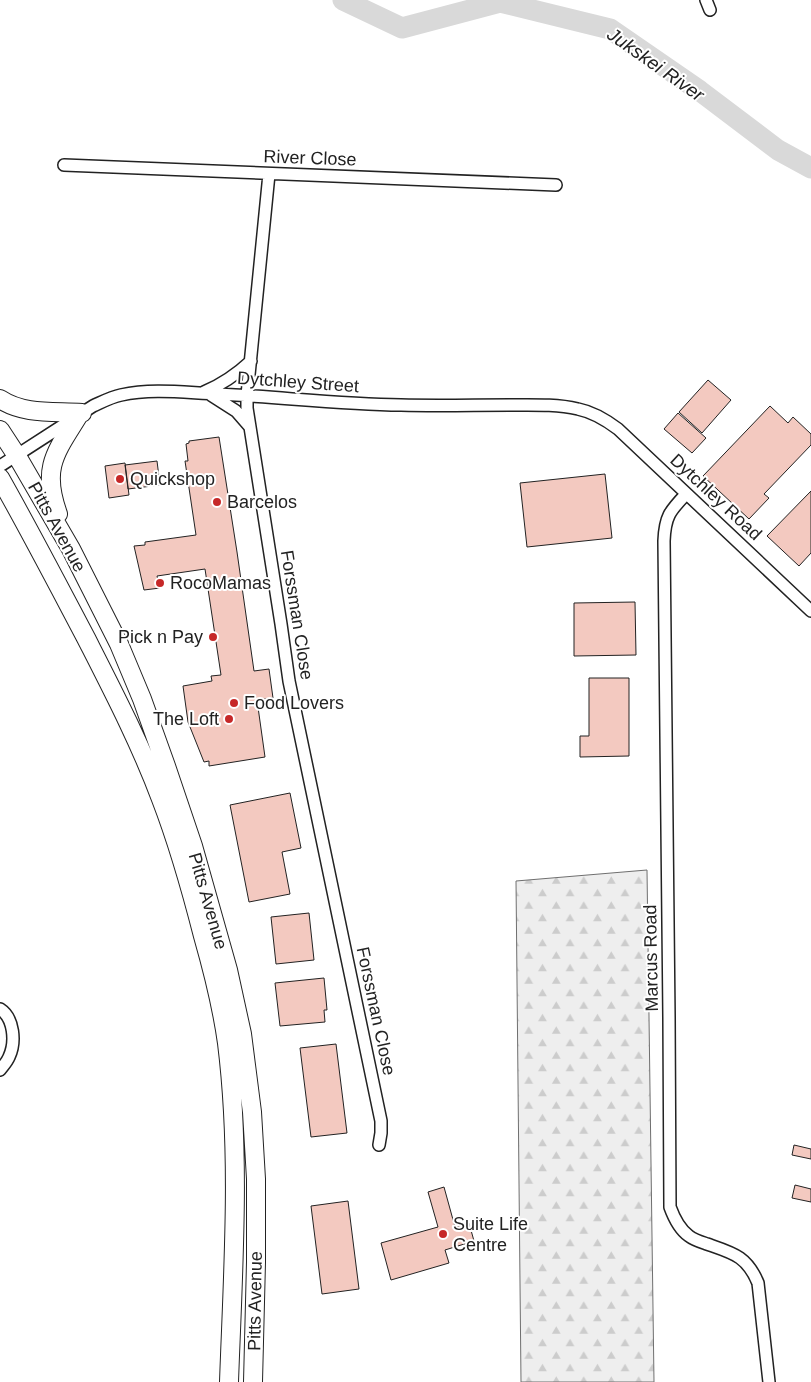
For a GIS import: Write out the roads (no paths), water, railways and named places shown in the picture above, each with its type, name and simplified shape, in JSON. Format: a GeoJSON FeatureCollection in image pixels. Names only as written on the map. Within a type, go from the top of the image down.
{"type":"FeatureCollection","features":[{"type":"Feature","properties":{"kind":"main road"},"geometry":{"type":"LineString","coordinates":[[0,399],[13,406],[36,412],[81,413]]}},
{"type":"Feature","properties":{"kind":"main road"},"geometry":{"type":"LineString","coordinates":[[71,549],[52,498],[50,479],[52,465],[57,452],[81,413]]}},
{"type":"Feature","properties":{"kind":"main road","name":"Pitts Avenue"},"geometry":{"type":"LineString","coordinates":[[0,430],[71,549],[119,644],[142,699],[166,766],[192,846],[228,970],[242,1034],[253,1122],[256,1179],[253,1382]]}},
{"type":"Feature","properties":{"kind":"main road","name":"Pitts Avenue"},"geometry":{"type":"LineString","coordinates":[[0,478],[126,715],[161,798],[192,892],[213,972],[226,1041],[234,1115],[236,1179],[229,1382]]}},
{"type":"Feature","properties":{"kind":"main road"},"geometry":{"type":"LineString","coordinates":[[0,504],[30,532]]}},
{"type":"Feature","properties":{"kind":"street","name":"River Close"},"geometry":{"type":"LineString","coordinates":[[64,165],[556,185]]}},
{"type":"Feature","properties":{"kind":"street","name":"Forssman Close"},"geometry":{"type":"LineString","coordinates":[[269,174],[247,408],[289,681],[381,1121],[379,1145]]}},
{"type":"Feature","properties":{"kind":"street"},"geometry":{"type":"LineString","coordinates":[[205,393],[234,376],[251,360]]}},
{"type":"Feature","properties":{"kind":"street","name":"Dytchley Street"},"geometry":{"type":"LineString","coordinates":[[0,466],[81,413],[106,400],[122,395],[165,392],[205,393],[345,403],[560,406],[593,413]]}},
{"type":"Feature","properties":{"kind":"street"},"geometry":{"type":"LineString","coordinates":[[205,393],[236,411],[250,427]]}},
{"type":"Feature","properties":{"kind":"street","name":"Dytchley Road"},"geometry":{"type":"LineString","coordinates":[[593,413],[618,429],[810,608]]}},
{"type":"Feature","properties":{"kind":"street","name":"Marcus Road"},"geometry":{"type":"LineString","coordinates":[[686,494],[668,516],[664,541],[670,1207],[673,1217],[681,1229],[690,1237],[740,1257],[753,1271],[758,1283],[769,1382]]}},
{"type":"Feature","properties":{"kind":"street"},"geometry":{"type":"LineString","coordinates":[[0,1009],[10,1020],[13,1042],[12,1052],[0,1070]]}},
{"type":"Feature","properties":{"kind":"waterway","name":"Jukskei River"},"geometry":{"type":"LineString","coordinates":[[343,0],[402,28],[500,2],[610,29],[700,91],[778,150],[811,168]]}},
{"type":"Feature","properties":{"kind":"place","name":"Quickshop"},"geometry":{"type":"Point","coordinates":[120,479]}},
{"type":"Feature","properties":{"kind":"place","name":"Barcelos"},"geometry":{"type":"Point","coordinates":[217,502]}},
{"type":"Feature","properties":{"kind":"place","name":"RocoMamas"},"geometry":{"type":"Point","coordinates":[160,583]}},
{"type":"Feature","properties":{"kind":"place","name":"Pick n Pay"},"geometry":{"type":"Point","coordinates":[213,637]}},
{"type":"Feature","properties":{"kind":"place","name":"Food Lovers"},"geometry":{"type":"Point","coordinates":[234,703]}},
{"type":"Feature","properties":{"kind":"place","name":"The Loft"},"geometry":{"type":"Point","coordinates":[229,719]}},
{"type":"Feature","properties":{"kind":"place","name":"Suite Life Centre"},"geometry":{"type":"Point","coordinates":[443,1234]}}]}
